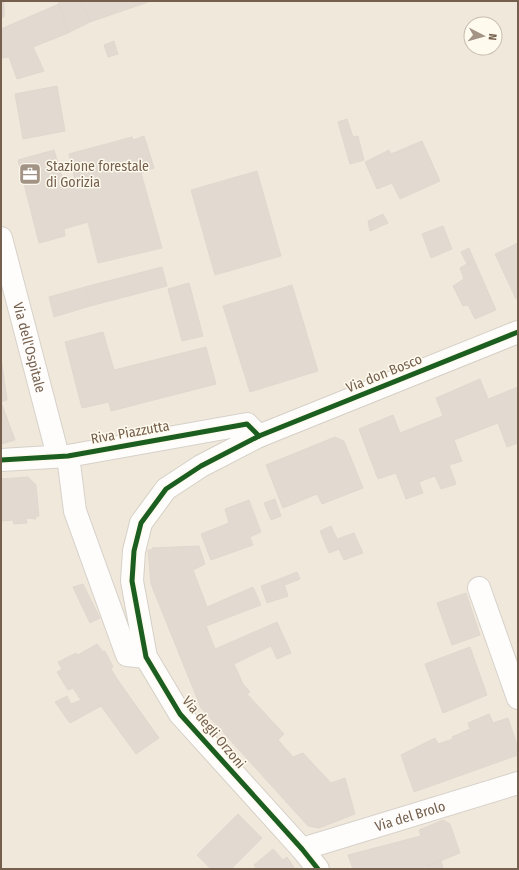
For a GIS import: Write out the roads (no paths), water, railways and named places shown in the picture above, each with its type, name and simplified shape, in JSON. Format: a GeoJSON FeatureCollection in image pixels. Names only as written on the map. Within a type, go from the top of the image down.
{"type":"FeatureCollection","features":[{"type":"Feature","properties":{"kind":"street","name":"Via dell'Ospitale"},"geometry":{"type":"LineString","coordinates":[[1,238],[63,456]]}},
{"type":"Feature","properties":{"kind":"street","name":"Via don Bosco"},"geometry":{"type":"LineString","coordinates":[[259,436],[518,332]]}},
{"type":"Feature","properties":{"kind":"street","name":"Riva Piazzutta"},"geometry":{"type":"LineString","coordinates":[[1,460],[63,456],[247,424],[259,436]]}},
{"type":"Feature","properties":{"kind":"street","name":"Via degli Orzoni"},"geometry":{"type":"LineString","coordinates":[[259,436],[200,466],[166,488],[141,523],[134,551],[132,581],[146,657],[180,714],[302,849],[318,869]]}},
{"type":"Feature","properties":{"kind":"street"},"geometry":{"type":"LineString","coordinates":[[63,456],[75,511],[127,655],[146,657]]}},
{"type":"Feature","properties":{"kind":"street"},"geometry":{"type":"LineString","coordinates":[[479,588],[518,698]]}},
{"type":"Feature","properties":{"kind":"street","name":"Via del Brolo"},"geometry":{"type":"LineString","coordinates":[[302,849],[518,782]]}},
{"type":"Feature","properties":{"kind":"place","name":"Stazione forestale di Gorizia"},"geometry":{"type":"Point","coordinates":[30,174]}}]}
